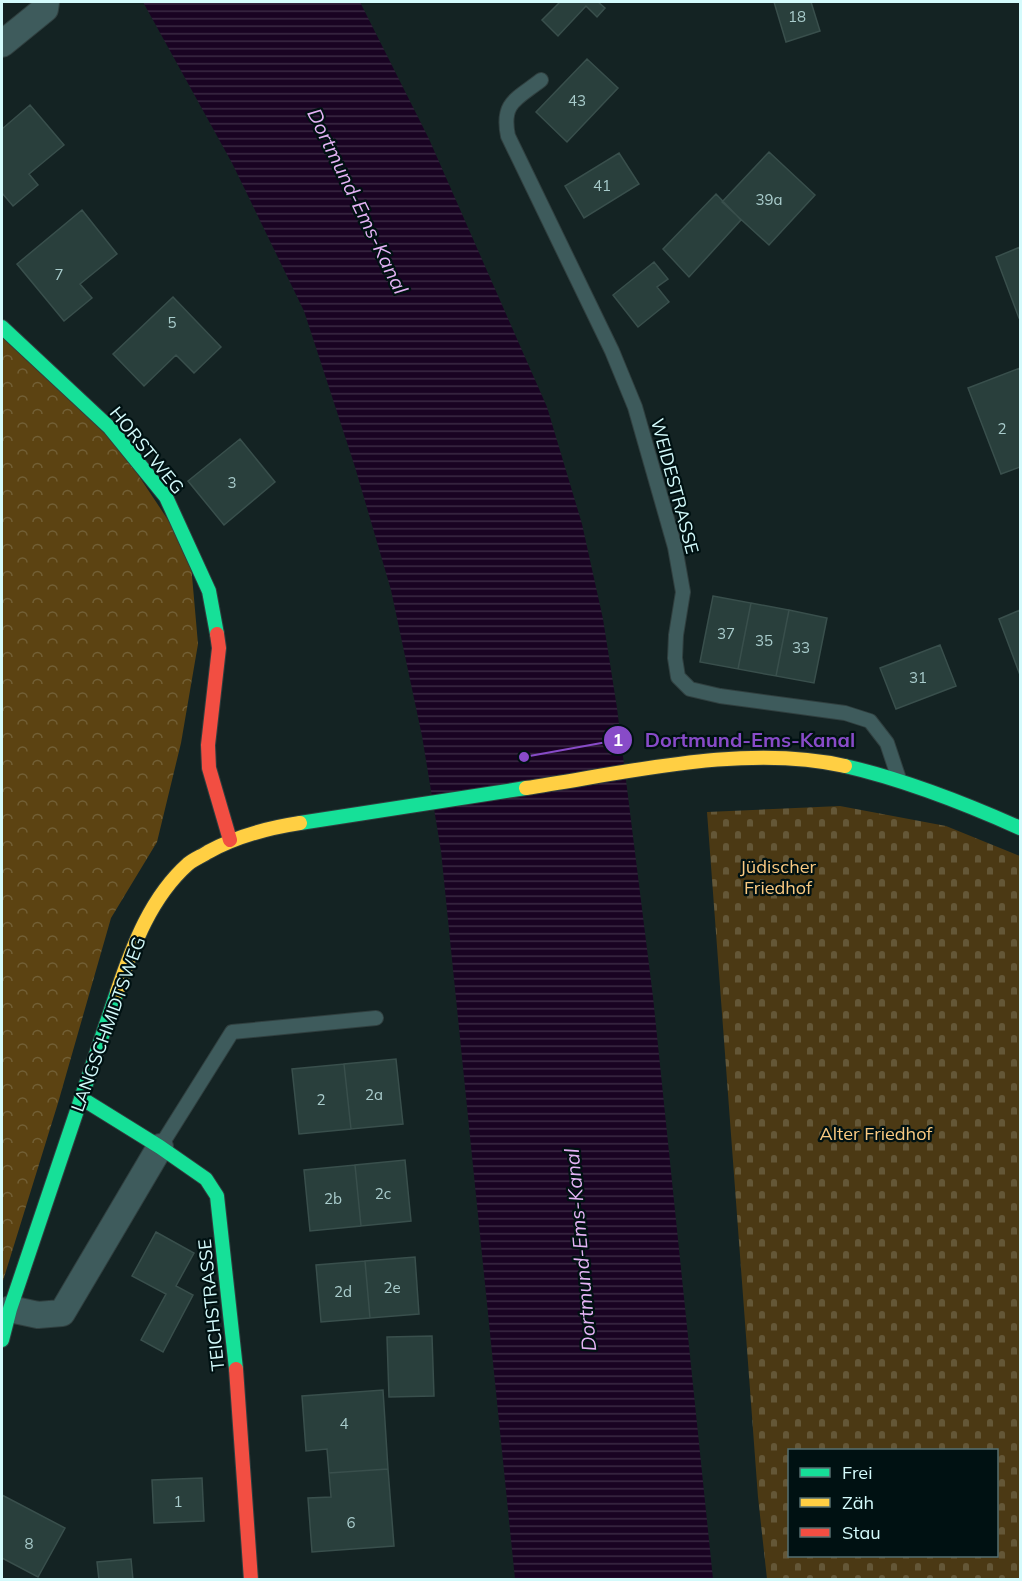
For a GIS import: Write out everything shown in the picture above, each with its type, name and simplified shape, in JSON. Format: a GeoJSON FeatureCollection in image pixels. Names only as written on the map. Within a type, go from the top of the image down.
{"type":"FeatureCollection","features":[{"type":"Feature","properties":{"kind":"street"},"geometry":{"type":"LineString","coordinates":[[2,44],[45,9],[46,2]]}},
{"type":"Feature","properties":{"kind":"street","name":"HORSTWEG"},"geometry":{"type":"LineString","coordinates":[[2,327],[110,428],[166,497],[187,542],[208,591],[219,648],[208,745],[209,768],[230,840]]}},
{"type":"Feature","properties":{"kind":"street","name":"LANGSCHMIDTSWEG"},"geometry":{"type":"LineString","coordinates":[[2,1340],[10,1309],[129,956],[156,900],[189,863],[230,840],[275,827],[679,765],[743,759],[792,758],[831,763],[900,781]]}},
{"type":"Feature","properties":{"kind":"street"},"geometry":{"type":"LineString","coordinates":[[900,781],[970,806],[1020,828]]}},
{"type":"Feature","properties":{"kind":"street","name":"TEICHSTRASSE"},"geometry":{"type":"LineString","coordinates":[[81,1098],[160,1147],[206,1179],[217,1197],[234,1344],[251,1580]]}},
{"type":"Feature","properties":{"kind":"street"},"geometry":{"type":"LineString","coordinates":[[10,1309],[38,1315],[62,1313],[160,1147]]}},
{"type":"Feature","properties":{"kind":"lane","name":"WEIDESTRASSE"},"geometry":{"type":"LineString","coordinates":[[541,80],[508,106],[505,120],[518,157],[612,351],[635,407],[675,547],[683,592],[676,635],[675,658],[678,677],[690,689],[710,694],[844,712],[870,721],[886,743],[900,781]]}},
{"type":"Feature","properties":{"kind":"lane"},"geometry":{"type":"LineString","coordinates":[[160,1147],[232,1032],[376,1018]]}},
{"type":"Feature","properties":{"kind":"green space"},"geometry":{"type":"Polygon","coordinates":[[[2,327],[107,428],[190,553],[198,644],[181,743],[157,842],[111,918],[58,1103],[2,1284],[2,327]]]}},
{"type":"Feature","properties":{"kind":"green space","name":"Alter Friedhof"},"geometry":{"type":"Polygon","coordinates":[[[840,806],[946,826],[1020,856],[1020,1579],[767,1579],[758,1497],[707,812],[840,806]]]}},
{"type":"Feature","properties":{"kind":"water"},"geometry":{"type":"Polygon","coordinates":[[[143,2],[360,2],[429,139],[547,407],[582,524],[603,619],[617,708],[653,997],[713,1579],[515,1579],[441,851],[422,736],[391,590],[355,467],[304,311],[232,163],[143,2]]]}},
{"type":"Feature","properties":{"kind":"building"},"geometry":{"type":"Polygon","coordinates":[[[560,2],[598,2],[605,8],[597,17],[586,6],[558,36],[542,20],[560,2]]]}},
{"type":"Feature","properties":{"kind":"building"},"geometry":{"type":"Polygon","coordinates":[[[774,2],[811,2],[820,31],[786,42],[774,2]]]}},
{"type":"Feature","properties":{"kind":"building"},"geometry":{"type":"Polygon","coordinates":[[[587,59],[618,88],[567,142],[536,112],[587,59]]]}},
{"type":"Feature","properties":{"kind":"building"},"geometry":{"type":"Polygon","coordinates":[[[30,105],[64,145],[29,174],[38,185],[13,206],[2,193],[2,129],[30,105]]]}},
{"type":"Feature","properties":{"kind":"building"},"geometry":{"type":"Polygon","coordinates":[[[769,152],[815,195],[769,245],[722,202],[769,152]]]}},
{"type":"Feature","properties":{"kind":"building"},"geometry":{"type":"Polygon","coordinates":[[[619,153],[639,184],[584,218],[565,186],[619,153]]]}},
{"type":"Feature","properties":{"kind":"building"},"geometry":{"type":"Polygon","coordinates":[[[716,194],[741,220],[689,277],[663,249],[716,194]]]}},
{"type":"Feature","properties":{"kind":"building"},"geometry":{"type":"Polygon","coordinates":[[[82,210],[117,254],[80,284],[92,298],[64,321],[17,264],[82,210]]]}},
{"type":"Feature","properties":{"kind":"building"},"geometry":{"type":"Polygon","coordinates":[[[1020,247],[1020,318],[1019,318],[996,257],[1020,247]]]}},
{"type":"Feature","properties":{"kind":"building"},"geometry":{"type":"Polygon","coordinates":[[[654,262],[668,279],[657,287],[669,302],[638,327],[613,295],[654,262]]]}},
{"type":"Feature","properties":{"kind":"building"},"geometry":{"type":"Polygon","coordinates":[[[173,297],[221,347],[194,373],[176,355],[144,386],[113,354],[173,297]]]}},
{"type":"Feature","properties":{"kind":"building"},"geometry":{"type":"Polygon","coordinates":[[[1020,368],[1020,467],[1001,474],[968,388],[1020,368]]]}},
{"type":"Feature","properties":{"kind":"building"},"geometry":{"type":"Polygon","coordinates":[[[240,439],[275,482],[224,525],[188,481],[240,439]]]}},
{"type":"Feature","properties":{"kind":"building"},"geometry":{"type":"Polygon","coordinates":[[[713,596],[751,603],[738,669],[700,662],[713,596]]]}},
{"type":"Feature","properties":{"kind":"building"},"geometry":{"type":"Polygon","coordinates":[[[751,603],[789,610],[776,676],[738,669],[751,603]]]}},
{"type":"Feature","properties":{"kind":"building"},"geometry":{"type":"Polygon","coordinates":[[[789,610],[827,618],[814,683],[776,676],[789,610]]]}},
{"type":"Feature","properties":{"kind":"building"},"geometry":{"type":"Polygon","coordinates":[[[1020,610],[1020,675],[999,619],[1020,610]]]}},
{"type":"Feature","properties":{"kind":"building"},"geometry":{"type":"Polygon","coordinates":[[[940,645],[956,686],[896,709],[880,668],[940,645]]]}},
{"type":"Feature","properties":{"kind":"building"},"geometry":{"type":"Polygon","coordinates":[[[396,1059],[403,1124],[351,1129],[344,1064],[396,1059]]]}},
{"type":"Feature","properties":{"kind":"building"},"geometry":{"type":"Polygon","coordinates":[[[344,1064],[351,1129],[299,1134],[292,1069],[344,1064]]]}},
{"type":"Feature","properties":{"kind":"building"},"geometry":{"type":"Polygon","coordinates":[[[405,1160],[411,1221],[361,1226],[355,1165],[405,1160]]]}},
{"type":"Feature","properties":{"kind":"building"},"geometry":{"type":"Polygon","coordinates":[[[355,1165],[361,1226],[310,1231],[304,1170],[355,1165]]]}},
{"type":"Feature","properties":{"kind":"building"},"geometry":{"type":"Polygon","coordinates":[[[156,1232],[194,1253],[176,1286],[193,1295],[163,1352],[141,1340],[166,1294],[132,1276],[156,1232]]]}},
{"type":"Feature","properties":{"kind":"building"},"geometry":{"type":"Polygon","coordinates":[[[415,1257],[419,1314],[370,1318],[365,1261],[415,1257]]]}},
{"type":"Feature","properties":{"kind":"building"},"geometry":{"type":"Polygon","coordinates":[[[365,1261],[370,1318],[321,1322],[316,1265],[365,1261]]]}},
{"type":"Feature","properties":{"kind":"building"},"geometry":{"type":"Polygon","coordinates":[[[432,1336],[434,1396],[389,1397],[387,1337],[432,1336]]]}},
{"type":"Feature","properties":{"kind":"building"},"geometry":{"type":"Polygon","coordinates":[[[383,1390],[388,1469],[329,1473],[327,1449],[306,1451],[302,1396],[383,1390]]]}},
{"type":"Feature","properties":{"kind":"building"},"geometry":{"type":"Polygon","coordinates":[[[388,1469],[394,1546],[312,1552],[308,1498],[331,1497],[329,1473],[388,1469]]]}},
{"type":"Feature","properties":{"kind":"building"},"geometry":{"type":"Polygon","coordinates":[[[202,1478],[204,1521],[154,1523],[152,1480],[202,1478]]]}},
{"type":"Feature","properties":{"kind":"building"},"geometry":{"type":"Polygon","coordinates":[[[2,1495],[65,1528],[38,1577],[2,1558],[2,1495]]]}},
{"type":"Feature","properties":{"kind":"building"},"geometry":{"type":"Polygon","coordinates":[[[131,1559],[133,1580],[99,1580],[97,1562],[131,1559]]]}},
{"type":"Feature","properties":{"kind":"traffic: fast"},"geometry":{"type":"LineString","coordinates":[[2,327],[110,428],[166,497],[209,591],[217,634]]}},
{"type":"Feature","properties":{"kind":"traffic: fast"},"geometry":{"type":"LineString","coordinates":[[845,766],[934,793],[1020,828]]}},
{"type":"Feature","properties":{"kind":"traffic: fast"},"geometry":{"type":"LineString","coordinates":[[300,823],[526,788]]}},
{"type":"Feature","properties":{"kind":"traffic: fast"},"geometry":{"type":"LineString","coordinates":[[2,1340],[10,1309],[117,992]]}},
{"type":"Feature","properties":{"kind":"traffic: fast"},"geometry":{"type":"LineString","coordinates":[[81,1098],[160,1147],[206,1179],[217,1196],[236,1369]]}},
{"type":"Feature","properties":{"kind":"traffic: slow"},"geometry":{"type":"LineString","coordinates":[[526,788],[645,768],[727,759],[807,760],[845,766]]}},
{"type":"Feature","properties":{"kind":"traffic: slow"},"geometry":{"type":"LineString","coordinates":[[117,992],[137,940],[153,907],[175,877],[188,864],[219,846],[241,837],[300,823]]}},
{"type":"Feature","properties":{"kind":"traffic: jam"},"geometry":{"type":"LineString","coordinates":[[217,634],[219,648],[208,745],[209,768],[230,840]]}},
{"type":"Feature","properties":{"kind":"traffic: jam"},"geometry":{"type":"LineString","coordinates":[[236,1369],[251,1580]]}},
{"type":"Feature","properties":{"kind":"place","name":"Dortmund-Ems-Kanal"},"geometry":{"type":"Point","coordinates":[524,757]}},
{"type":"Feature","properties":{"kind":"park label","name":"Jüdischer Friedhof"},"geometry":{"type":"Point","coordinates":[778,876]}}]}
